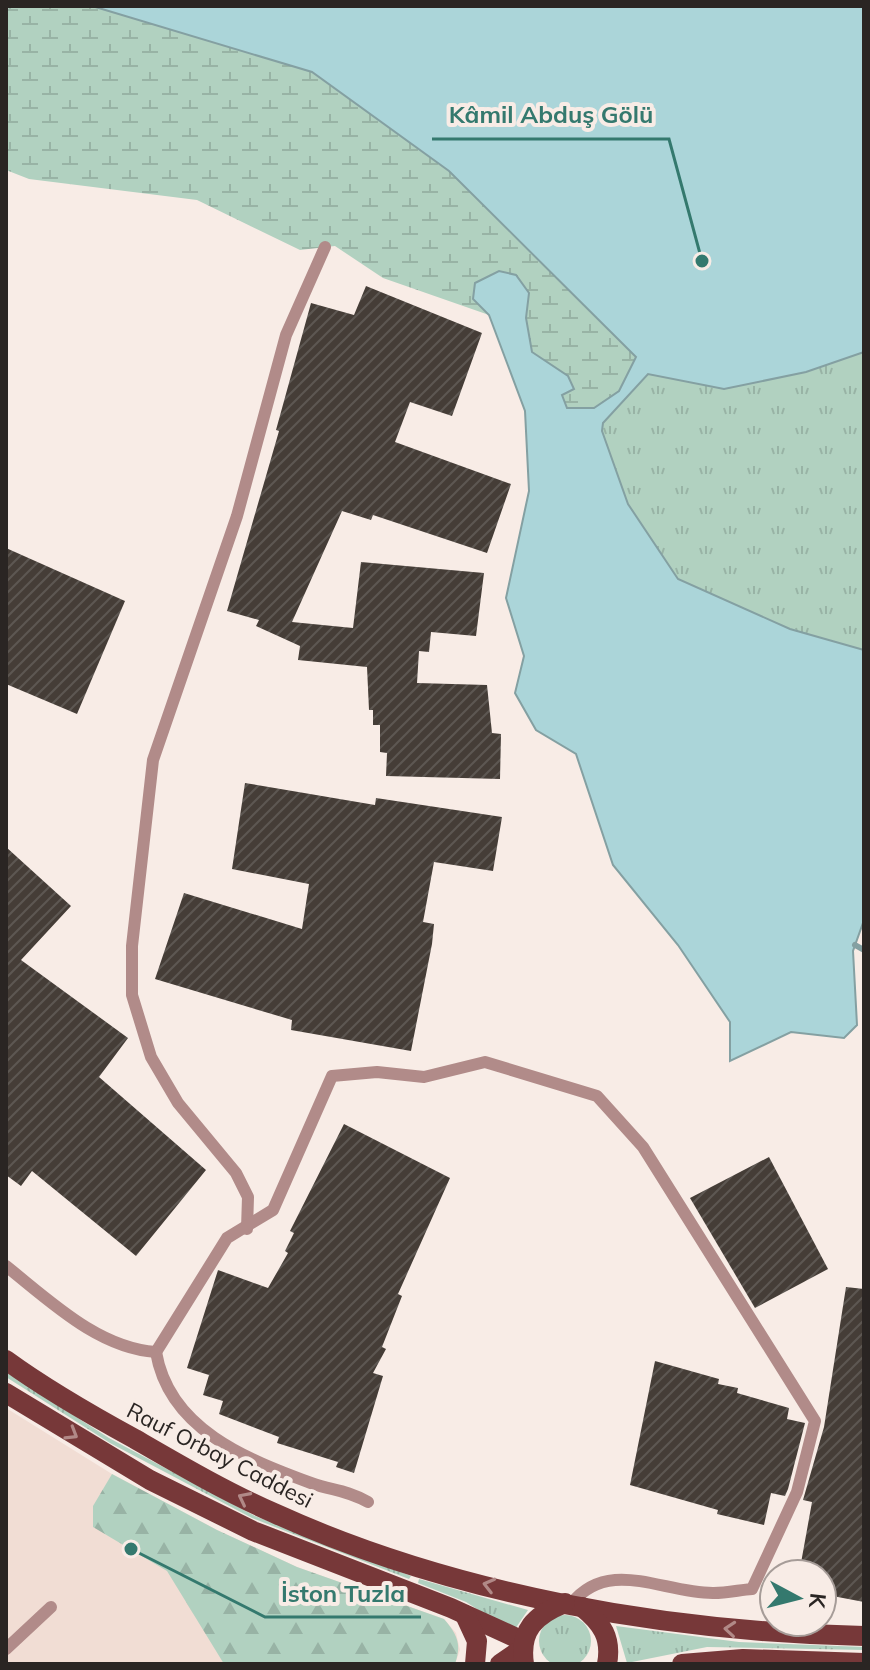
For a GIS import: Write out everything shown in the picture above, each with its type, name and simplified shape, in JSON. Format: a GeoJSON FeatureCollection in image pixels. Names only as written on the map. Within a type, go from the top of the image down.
{"type":"FeatureCollection","features":[{"type":"Feature","properties":{"kind":"main road","name":"Rauf Orbay Caddesi"},"geometry":{"type":"LineString","coordinates":[[6,1360],[89,1413],[274,1513],[421,1566],[572,1604],[715,1628],[864,1636]]}},
{"type":"Feature","properties":{"kind":"main road"},"geometry":{"type":"LineString","coordinates":[[6,1393],[97,1449],[207,1510],[277,1542],[465,1615],[523,1652]]}},
{"type":"Feature","properties":{"kind":"main road"},"geometry":{"type":"LineString","coordinates":[[500,1664],[523,1652],[531,1624],[540,1614],[572,1604],[601,1624],[607,1636],[607,1664]]}},
{"type":"Feature","properties":{"kind":"main road"},"geometry":{"type":"LineString","coordinates":[[465,1615],[477,1641],[475,1664]]}},
{"type":"Feature","properties":{"kind":"main road"},"geometry":{"type":"LineString","coordinates":[[682,1664],[743,1659],[864,1663]]}},
{"type":"Feature","properties":{"kind":"lane"},"geometry":{"type":"LineString","coordinates":[[247,1229],[248,1197],[236,1173],[178,1103],[151,1057],[132,995],[132,946],[153,760],[237,516],[286,335],[325,247]]}},
{"type":"Feature","properties":{"kind":"lane"},"geometry":{"type":"LineString","coordinates":[[368,1502],[344,1489],[315,1485],[224,1447],[168,1392],[156,1352],[227,1238],[247,1229],[273,1210],[332,1076],[377,1072],[424,1077],[485,1062],[508,1066],[597,1096],[643,1147],[815,1421],[797,1492],[752,1589],[713,1594],[614,1577],[585,1590],[572,1604]]}},
{"type":"Feature","properties":{"kind":"lane"},"geometry":{"type":"LineString","coordinates":[[6,1266],[73,1319],[129,1350],[156,1352]]}},
{"type":"Feature","properties":{"kind":"lane"},"geometry":{"type":"LineString","coordinates":[[6,1649],[51,1607]]}},
{"type":"Feature","properties":{"kind":"shaded area"},"geometry":{"type":"Polygon","coordinates":[[[6,1408],[112,1474],[217,1530],[297,1567],[444,1619],[456,1633],[460,1650],[455,1664],[6,1664],[6,1408]]]}},
{"type":"Feature","properties":{"kind":"green space"},"geometry":{"type":"Polygon","coordinates":[[[6,6],[96,6],[312,72],[449,171],[636,357],[619,391],[594,408],[567,408],[562,395],[574,389],[568,376],[532,352],[526,318],[529,293],[473,299],[489,315],[383,278],[335,246],[300,250],[197,200],[29,179],[6,170],[6,6]]]}},
{"type":"Feature","properties":{"kind":"green space"},"geometry":{"type":"Polygon","coordinates":[[[864,352],[864,650],[790,629],[678,579],[628,504],[602,432],[603,423],[648,374],[806,372],[864,352]]]}},
{"type":"Feature","properties":{"kind":"green space"},"geometry":{"type":"Polygon","coordinates":[[[6,1372],[109,1438],[255,1516],[411,1576],[409,1579],[252,1518],[110,1443],[6,1377],[6,1372]]]}},
{"type":"Feature","properties":{"kind":"green space"},"geometry":{"type":"Polygon","coordinates":[[[112,1474],[217,1530],[297,1567],[444,1619],[457,1640],[455,1664],[224,1664],[167,1571],[93,1527],[93,1506],[112,1474]]]}},
{"type":"Feature","properties":{"kind":"green space"},"geometry":{"type":"Polygon","coordinates":[[[419,1579],[528,1610],[513,1632],[466,1602],[418,1583],[419,1579]]]}},
{"type":"Feature","properties":{"kind":"green space"},"geometry":{"type":"Polygon","coordinates":[[[565,1615],[583,1623],[591,1641],[583,1659],[565,1667],[547,1659],[539,1641],[547,1623],[565,1615]]]}},
{"type":"Feature","properties":{"kind":"green space"},"geometry":{"type":"Polygon","coordinates":[[[616,1626],[739,1642],[864,1647],[864,1650],[707,1647],[627,1663],[616,1626]]]}},
{"type":"Feature","properties":{"kind":"water"},"geometry":{"type":"Polygon","coordinates":[[[92,6],[864,6],[864,352],[806,372],[724,389],[648,374],[603,423],[602,431],[628,504],[678,579],[790,629],[864,650],[864,920],[853,951],[857,1025],[844,1038],[791,1032],[730,1061],[730,1022],[678,945],[613,865],[576,754],[536,730],[515,693],[524,656],[506,598],[529,491],[525,411],[489,315],[473,299],[475,283],[499,271],[516,275],[529,293],[526,318],[532,352],[568,376],[574,389],[562,395],[567,408],[594,408],[619,391],[636,357],[449,171],[312,72],[92,6]]]}},
{"type":"Feature","properties":{"kind":"building"},"geometry":{"type":"Polygon","coordinates":[[[366,286],[482,333],[452,416],[410,402],[395,442],[511,484],[487,553],[373,515],[371,520],[342,511],[292,622],[353,628],[361,562],[484,573],[476,636],[431,632],[429,652],[419,651],[417,683],[487,685],[492,733],[501,734],[500,779],[386,776],[387,753],[380,752],[380,725],[373,725],[373,710],[369,710],[367,667],[298,660],[300,646],[256,626],[259,620],[227,611],[279,431],[276,430],[311,303],[354,315],[366,286]]]}},
{"type":"Feature","properties":{"kind":"building"},"geometry":{"type":"Polygon","coordinates":[[[6,548],[125,601],[77,714],[6,684],[6,548]]]}},
{"type":"Feature","properties":{"kind":"building"},"geometry":{"type":"Polygon","coordinates":[[[245,783],[375,805],[376,798],[502,817],[493,871],[434,862],[423,922],[434,924],[432,944],[411,1051],[291,1030],[292,1020],[155,979],[184,893],[302,929],[309,884],[232,869],[245,783]]]}},
{"type":"Feature","properties":{"kind":"building"},"geometry":{"type":"Polygon","coordinates":[[[6,847],[71,906],[21,960],[128,1038],[99,1077],[206,1170],[136,1256],[32,1171],[21,1186],[6,1175],[6,847]]]}},
{"type":"Feature","properties":{"kind":"building"},"geometry":{"type":"Polygon","coordinates":[[[344,1124],[450,1178],[398,1294],[402,1296],[382,1347],[386,1349],[373,1373],[383,1376],[354,1473],[336,1467],[338,1462],[277,1443],[279,1437],[219,1414],[223,1401],[203,1395],[209,1375],[187,1368],[218,1270],[268,1288],[288,1253],[285,1251],[294,1233],[290,1231],[344,1124]]]}},
{"type":"Feature","properties":{"kind":"building"},"geometry":{"type":"Polygon","coordinates":[[[769,1157],[828,1269],[755,1308],[690,1198],[769,1157]]]}},
{"type":"Feature","properties":{"kind":"building"},"geometry":{"type":"Polygon","coordinates":[[[846,1287],[864,1289],[864,1602],[838,1597],[838,1558],[802,1558],[812,1502],[803,1500],[824,1427],[846,1287]]]}},
{"type":"Feature","properties":{"kind":"building"},"geometry":{"type":"Polygon","coordinates":[[[655,1361],[719,1379],[718,1384],[738,1388],[737,1393],[789,1408],[787,1419],[805,1423],[788,1489],[785,1496],[771,1493],[764,1525],[717,1514],[718,1510],[630,1485],[655,1361]]]}},
{"type":"Feature","properties":{"kind":"waterway"},"geometry":{"type":"LineString","coordinates":[[855,945],[864,950]]}},
{"type":"Feature","properties":{"kind":"place","name":"Kâmil Abduş Gölü"},"geometry":{"type":"Point","coordinates":[702,261]}},
{"type":"Feature","properties":{"kind":"place","name":"İston Tuzla"},"geometry":{"type":"Point","coordinates":[131,1549]}}]}
